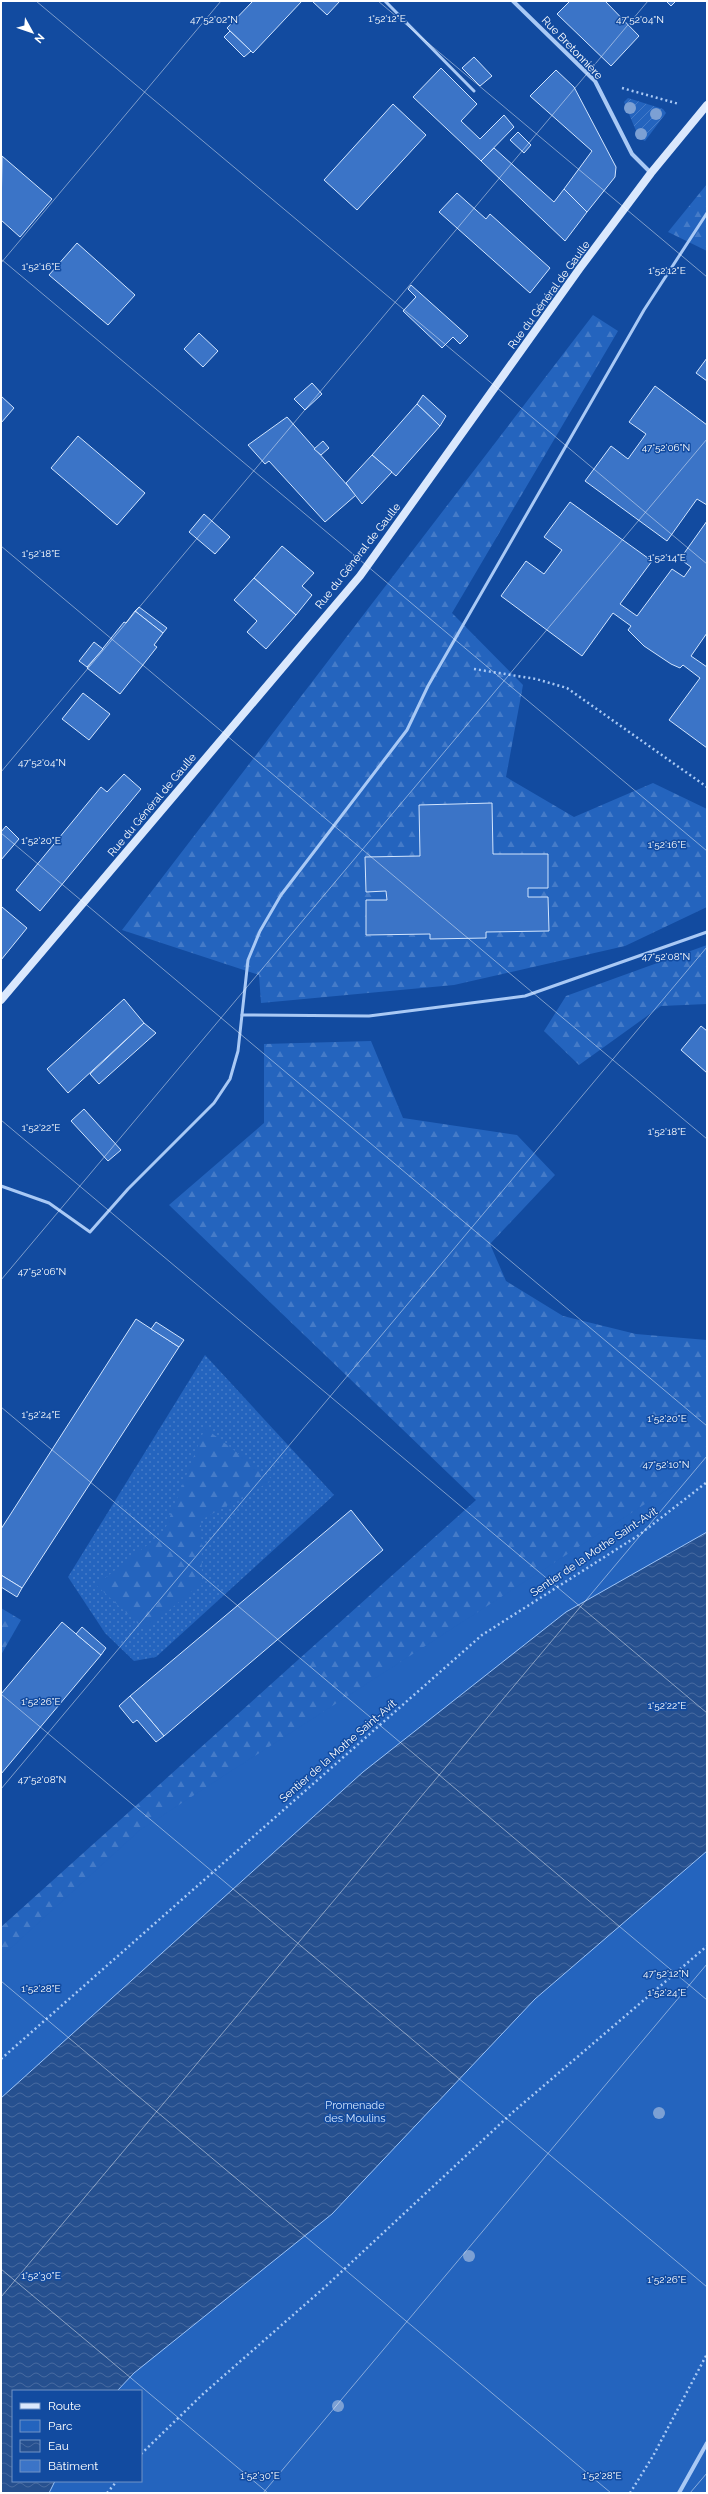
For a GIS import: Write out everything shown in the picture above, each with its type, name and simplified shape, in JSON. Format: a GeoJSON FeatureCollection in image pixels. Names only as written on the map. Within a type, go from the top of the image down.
{"type":"FeatureCollection","features":[{"type":"Feature","properties":{"kind":"main road","name":"Rue du Général de Gaulle"},"geometry":{"type":"LineString","coordinates":[[1,1000],[360,576],[651,173],[707,105]]}},
{"type":"Feature","properties":{"kind":"street","name":"Rue Bretonnière"},"geometry":{"type":"LineString","coordinates":[[513,1],[595,82],[632,154],[651,173]]}},
{"type":"Feature","properties":{"kind":"street"},"geometry":{"type":"LineString","coordinates":[[679,2493],[707,2443]]}},
{"type":"Feature","properties":{"kind":"lane"},"geometry":{"type":"LineString","coordinates":[[385,1],[474,91]]}},
{"type":"Feature","properties":{"kind":"lane"},"geometry":{"type":"LineString","coordinates":[[1,1186],[50,1203],[90,1232],[128,1189],[214,1103],[230,1079],[238,1051],[248,960],[260,931],[281,895],[407,730],[428,686],[644,310],[707,213]]}},
{"type":"Feature","properties":{"kind":"lane"},"geometry":{"type":"LineString","coordinates":[[242,1015],[369,1016],[524,996],[707,932]]}},
{"type":"Feature","properties":{"kind":"path"},"geometry":{"type":"LineString","coordinates":[[595,82],[674,101],[697,117]]}},
{"type":"Feature","properties":{"kind":"path"},"geometry":{"type":"LineString","coordinates":[[474,669],[536,679],[567,688],[707,788]]}},
{"type":"Feature","properties":{"kind":"path","name":"Sentier de la Mothe Saint-Avit"},"geometry":{"type":"LineString","coordinates":[[1,2059],[482,1635],[639,1535],[707,1482]]}},
{"type":"Feature","properties":{"kind":"path"},"geometry":{"type":"LineString","coordinates":[[142,2453],[204,2394],[325,2287],[513,2112],[707,1946]]}},
{"type":"Feature","properties":{"kind":"path"},"geometry":{"type":"LineString","coordinates":[[630,2493],[653,2456],[707,2354]]}},
{"type":"Feature","properties":{"kind":"path"},"geometry":{"type":"LineString","coordinates":[[107,2493],[116,2482]]}},
{"type":"Feature","properties":{"kind":"green space"},"geometry":{"type":"Polygon","coordinates":[[[628,98],[663,109],[666,113],[645,141],[639,138],[624,102],[628,98]]]}},
{"type":"Feature","properties":{"kind":"green space"},"geometry":{"type":"Polygon","coordinates":[[[707,184],[707,251],[668,232],[707,184]]]}},
{"type":"Feature","properties":{"kind":"green space"},"geometry":{"type":"Polygon","coordinates":[[[593,315],[618,331],[452,613],[523,685],[506,777],[574,817],[653,783],[707,809],[707,907],[625,946],[454,985],[261,1003],[259,975],[122,930],[593,315]]]}},
{"type":"Feature","properties":{"kind":"green space"},"geometry":{"type":"Polygon","coordinates":[[[707,945],[707,1004],[661,1006],[579,1065],[544,1031],[566,996],[707,945]]]}},
{"type":"Feature","properties":{"kind":"green space"},"geometry":{"type":"Polygon","coordinates":[[[371,1041],[403,1118],[517,1135],[555,1175],[490,1244],[506,1281],[563,1316],[636,1334],[707,1340],[707,1532],[1,2098],[1,1927],[476,1500],[169,1205],[264,1123],[264,1044],[371,1041]]]}},
{"type":"Feature","properties":{"kind":"green space"},"geometry":{"type":"Polygon","coordinates":[[[205,1355],[334,1495],[156,1657],[134,1661],[105,1633],[68,1577],[205,1355]]]}},
{"type":"Feature","properties":{"kind":"green space"},"geometry":{"type":"Polygon","coordinates":[[[205,1428],[273,1480],[201,1520],[202,1583],[145,1630],[96,1585],[164,1532],[205,1428]]]}},
{"type":"Feature","properties":{"kind":"green space","name":"Promenade des Moulins"},"geometry":{"type":"Polygon","coordinates":[[[707,1464],[707,2493],[1,2493],[1,1957],[140,1830],[707,1464]]]}},
{"type":"Feature","properties":{"kind":"green space"},"geometry":{"type":"Polygon","coordinates":[[[1,1608],[21,1620],[1,1655],[1,1608]]]}},
{"type":"Feature","properties":{"kind":"water"},"geometry":{"type":"Polygon","coordinates":[[[707,1532],[707,1851],[535,1999],[332,2214],[134,2373],[118,2390],[12,2390],[12,2482],[54,2482],[49,2493],[1,2493],[1,2098],[363,1772],[566,1612],[707,1532]]]}},
{"type":"Feature","properties":{"kind":"building"},"geometry":{"type":"Polygon","coordinates":[[[253,1],[302,1],[253,53],[227,28],[253,1]]]}},
{"type":"Feature","properties":{"kind":"building"},"geometry":{"type":"Polygon","coordinates":[[[312,1],[340,1],[327,15],[312,1]]]}},
{"type":"Feature","properties":{"kind":"building"},"geometry":{"type":"Polygon","coordinates":[[[570,1],[605,1],[639,36],[611,66],[557,14],[570,1]]]}},
{"type":"Feature","properties":{"kind":"building"},"geometry":{"type":"Polygon","coordinates":[[[666,1],[676,1],[671,6],[666,1]]]}},
{"type":"Feature","properties":{"kind":"building"},"geometry":{"type":"Polygon","coordinates":[[[230,31],[251,51],[244,57],[224,37],[230,31]]]}},
{"type":"Feature","properties":{"kind":"building"},"geometry":{"type":"Polygon","coordinates":[[[474,57],[492,76],[480,86],[462,68],[474,57]]]}},
{"type":"Feature","properties":{"kind":"building"},"geometry":{"type":"Polygon","coordinates":[[[441,68],[477,104],[461,121],[480,139],[504,115],[514,127],[481,161],[413,97],[441,68]]]}},
{"type":"Feature","properties":{"kind":"building"},"geometry":{"type":"Polygon","coordinates":[[[556,70],[574,87],[616,167],[615,177],[587,212],[564,189],[592,151],[530,96],[556,70]]]}},
{"type":"Feature","properties":{"kind":"building"},"geometry":{"type":"Polygon","coordinates":[[[393,104],[426,135],[357,210],[324,180],[393,104]]]}},
{"type":"Feature","properties":{"kind":"building"},"geometry":{"type":"Polygon","coordinates":[[[518,132],[531,145],[524,153],[510,140],[518,132]]]}},
{"type":"Feature","properties":{"kind":"building"},"geometry":{"type":"Polygon","coordinates":[[[494,148],[554,202],[564,189],[587,212],[565,241],[481,161],[494,148]]]}},
{"type":"Feature","properties":{"kind":"building"},"geometry":{"type":"Polygon","coordinates":[[[2,156],[52,199],[20,237],[1,220],[2,156]]]}},
{"type":"Feature","properties":{"kind":"building"},"geometry":{"type":"Polygon","coordinates":[[[457,193],[486,219],[490,214],[550,268],[530,293],[439,212],[457,193]]]}},
{"type":"Feature","properties":{"kind":"building"},"geometry":{"type":"Polygon","coordinates":[[[77,243],[135,295],[108,325],[49,275],[77,243]]]}},
{"type":"Feature","properties":{"kind":"building"},"geometry":{"type":"Polygon","coordinates":[[[411,285],[468,336],[460,344],[453,337],[442,348],[403,311],[416,297],[408,289],[411,285]]]}},
{"type":"Feature","properties":{"kind":"building"},"geometry":{"type":"Polygon","coordinates":[[[199,333],[218,351],[203,367],[184,349],[199,333]]]}},
{"type":"Feature","properties":{"kind":"building"},"geometry":{"type":"Polygon","coordinates":[[[707,358],[707,381],[696,373],[707,358]]]}},
{"type":"Feature","properties":{"kind":"building"},"geometry":{"type":"Polygon","coordinates":[[[312,383],[322,394],[305,410],[294,399],[312,383]]]}},
{"type":"Feature","properties":{"kind":"building"},"geometry":{"type":"Polygon","coordinates":[[[655,386],[707,425],[707,505],[697,499],[667,541],[585,481],[611,446],[628,459],[646,434],[629,422],[655,386]]]}},
{"type":"Feature","properties":{"kind":"building"},"geometry":{"type":"Polygon","coordinates":[[[423,395],[446,416],[440,426],[417,404],[423,395]]]}},
{"type":"Feature","properties":{"kind":"building"},"geometry":{"type":"Polygon","coordinates":[[[1,396],[14,408],[1,423],[1,396]]]}},
{"type":"Feature","properties":{"kind":"building"},"geometry":{"type":"Polygon","coordinates":[[[417,404],[440,426],[396,476],[372,455],[417,404]]]}},
{"type":"Feature","properties":{"kind":"building"},"geometry":{"type":"Polygon","coordinates":[[[287,417],[356,495],[325,522],[269,461],[265,464],[248,445],[287,417]]]}},
{"type":"Feature","properties":{"kind":"building"},"geometry":{"type":"Polygon","coordinates":[[[78,436],[145,493],[117,525],[51,468],[78,436]]]}},
{"type":"Feature","properties":{"kind":"building"},"geometry":{"type":"Polygon","coordinates":[[[323,441],[329,448],[321,455],[314,449],[323,441]]]}},
{"type":"Feature","properties":{"kind":"building"},"geometry":{"type":"Polygon","coordinates":[[[372,455],[392,472],[362,504],[346,483],[372,455]]]}},
{"type":"Feature","properties":{"kind":"building"},"geometry":{"type":"Polygon","coordinates":[[[570,502],[652,561],[620,604],[637,616],[672,569],[684,577],[691,567],[680,559],[707,521],[707,633],[691,656],[707,667],[707,748],[669,720],[700,678],[683,665],[680,668],[671,664],[644,646],[628,630],[631,626],[613,613],[582,656],[501,596],[526,561],[544,574],[562,550],[544,537],[570,502]]]}},
{"type":"Feature","properties":{"kind":"building"},"geometry":{"type":"Polygon","coordinates":[[[204,514],[230,537],[215,554],[189,532],[204,514]]]}},
{"type":"Feature","properties":{"kind":"building"},"geometry":{"type":"Polygon","coordinates":[[[282,546],[314,573],[302,586],[312,595],[296,615],[254,578],[282,546]]]}},
{"type":"Feature","properties":{"kind":"building"},"geometry":{"type":"Polygon","coordinates":[[[254,578],[296,615],[266,649],[247,632],[257,621],[234,600],[254,578]]]}},
{"type":"Feature","properties":{"kind":"building"},"geometry":{"type":"Polygon","coordinates":[[[139,607],[167,628],[163,633],[135,611],[139,607]]]}},
{"type":"Feature","properties":{"kind":"building"},"geometry":{"type":"Polygon","coordinates":[[[135,611],[163,633],[154,645],[157,647],[120,694],[87,668],[124,622],[126,623],[135,611]]]}},
{"type":"Feature","properties":{"kind":"building"},"geometry":{"type":"Polygon","coordinates":[[[94,642],[103,649],[87,667],[79,661],[94,642]]]}},
{"type":"Feature","properties":{"kind":"building"},"geometry":{"type":"Polygon","coordinates":[[[83,693],[110,714],[89,740],[62,719],[83,693]]]}},
{"type":"Feature","properties":{"kind":"building"},"geometry":{"type":"Polygon","coordinates":[[[124,774],[141,789],[40,911],[16,890],[101,787],[107,792],[124,774]]]}},
{"type":"Feature","properties":{"kind":"building"},"geometry":{"type":"Polygon","coordinates":[[[492,803],[493,854],[548,854],[548,888],[528,888],[528,897],[548,897],[549,931],[486,932],[486,938],[430,939],[430,934],[366,935],[366,900],[387,900],[386,891],[366,892],[365,857],[420,856],[419,805],[492,803]]]}},
{"type":"Feature","properties":{"kind":"building"},"geometry":{"type":"Polygon","coordinates":[[[6,826],[19,839],[1,860],[1,832],[6,826]]]}},
{"type":"Feature","properties":{"kind":"building"},"geometry":{"type":"Polygon","coordinates":[[[2,907],[27,928],[1,960],[1,908],[2,907]]]}},
{"type":"Feature","properties":{"kind":"building"},"geometry":{"type":"Polygon","coordinates":[[[124,999],[144,1023],[68,1093],[47,1069],[124,999]]]}},
{"type":"Feature","properties":{"kind":"building"},"geometry":{"type":"Polygon","coordinates":[[[144,1023],[156,1033],[99,1084],[90,1074],[144,1023]]]}},
{"type":"Feature","properties":{"kind":"building"},"geometry":{"type":"Polygon","coordinates":[[[701,1026],[707,1031],[707,1073],[681,1050],[701,1026]]]}},
{"type":"Feature","properties":{"kind":"building"},"geometry":{"type":"Polygon","coordinates":[[[84,1109],[121,1150],[108,1161],[71,1121],[84,1109]]]}},
{"type":"Feature","properties":{"kind":"building"},"geometry":{"type":"Polygon","coordinates":[[[136,1319],[179,1347],[22,1588],[1,1575],[1,1529],[136,1319]]]}},
{"type":"Feature","properties":{"kind":"building"},"geometry":{"type":"Polygon","coordinates":[[[156,1322],[184,1340],[179,1347],[151,1329],[156,1322]]]}},
{"type":"Feature","properties":{"kind":"building"},"geometry":{"type":"Polygon","coordinates":[[[351,1510],[383,1550],[164,1736],[130,1696],[351,1510]]]}},
{"type":"Feature","properties":{"kind":"building"},"geometry":{"type":"Polygon","coordinates":[[[1,1575],[22,1588],[17,1597],[1,1587],[1,1575]]]}},
{"type":"Feature","properties":{"kind":"building"},"geometry":{"type":"Polygon","coordinates":[[[62,1622],[101,1655],[1,1774],[1,1694],[62,1622]]]}},
{"type":"Feature","properties":{"kind":"building"},"geometry":{"type":"Polygon","coordinates":[[[82,1627],[106,1648],[101,1655],[76,1634],[82,1627]]]}},
{"type":"Feature","properties":{"kind":"building"},"geometry":{"type":"Polygon","coordinates":[[[130,1696],[164,1736],[156,1742],[137,1720],[133,1723],[119,1706],[130,1696]]]}}]}
